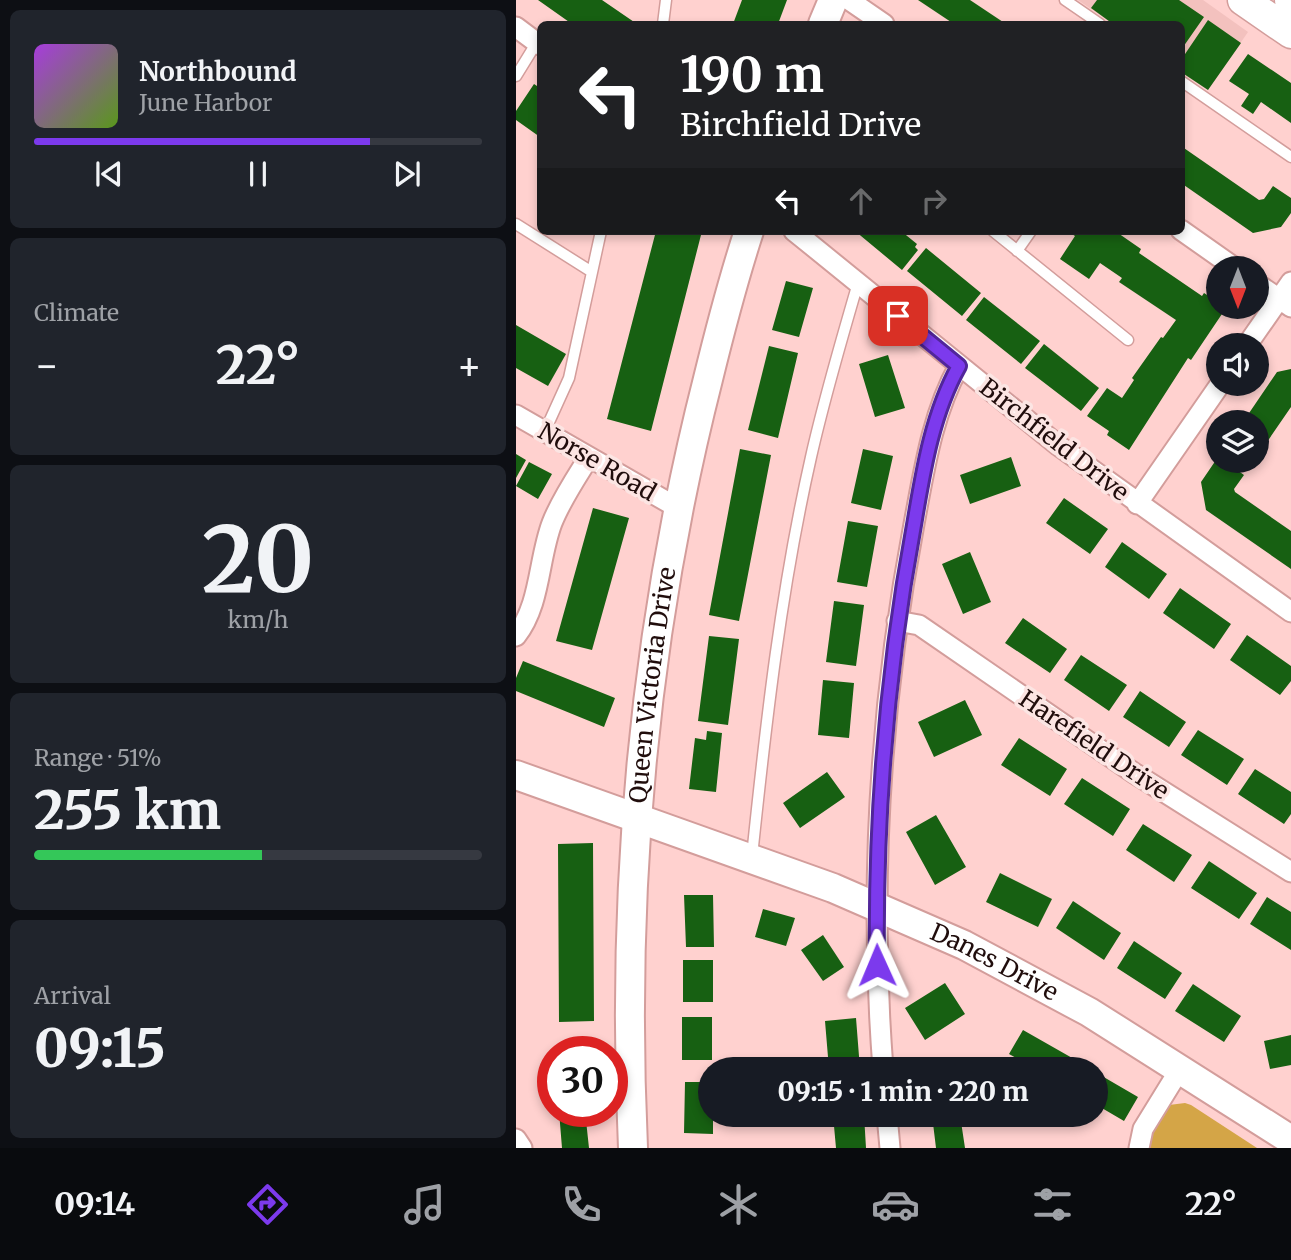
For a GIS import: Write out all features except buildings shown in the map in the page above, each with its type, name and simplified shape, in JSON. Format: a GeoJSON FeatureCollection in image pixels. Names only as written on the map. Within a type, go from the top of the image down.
{"type":"FeatureCollection","features":[{"type":"Feature","properties":{"kind":"main road"},"geometry":{"type":"LineString","coordinates":[[1253,3],[1291,33]]}},
{"type":"Feature","properties":{"kind":"street"},"geometry":{"type":"LineString","coordinates":[[824,21],[833,0]]}},
{"type":"Feature","properties":{"kind":"street"},"geometry":{"type":"LineString","coordinates":[[849,0],[880,21]]}},
{"type":"Feature","properties":{"kind":"street"},"geometry":{"type":"LineString","coordinates":[[516,27],[537,42]]}},
{"type":"Feature","properties":{"kind":"street"},"geometry":{"type":"LineString","coordinates":[[1185,233],[1218,256]]}},
{"type":"Feature","properties":{"kind":"street","name":"Queen Victoria Drive"},"geometry":{"type":"LineString","coordinates":[[633,1148],[630,996],[636,819],[652,670],[678,508],[720,331],[748,235]]}},
{"type":"Feature","properties":{"kind":"street","name":"Birchfield Drive"},"geometry":{"type":"LineString","coordinates":[[799,235],[1059,446],[1291,612]]}},
{"type":"Feature","properties":{"kind":"street"},"geometry":{"type":"LineString","coordinates":[[1258,333],[1285,303],[1291,282]]}},
{"type":"Feature","properties":{"kind":"street"},"geometry":{"type":"LineString","coordinates":[[1269,292],[1285,303]]}},
{"type":"Feature","properties":{"kind":"street"},"geometry":{"type":"LineString","coordinates":[[882,1057],[876,905],[877,851],[897,621],[916,512],[934,431],[944,395],[959,366]]}},
{"type":"Feature","properties":{"kind":"street"},"geometry":{"type":"LineString","coordinates":[[1137,504],[1212,396]]}},
{"type":"Feature","properties":{"kind":"street","name":"Norse Road"},"geometry":{"type":"LineString","coordinates":[[516,415],[678,508]]}},
{"type":"Feature","properties":{"kind":"street"},"geometry":{"type":"LineString","coordinates":[[516,636],[532,608],[544,549],[553,523],[589,457]]}},
{"type":"Feature","properties":{"kind":"street","name":"Harefield Drive"},"geometry":{"type":"LineString","coordinates":[[897,621],[919,625],[1134,773],[1291,872]]}},
{"type":"Feature","properties":{"kind":"street","name":"Danes Drive"},"geometry":{"type":"LineString","coordinates":[[516,775],[876,905],[945,935],[1031,979],[1291,1140]]}},
{"type":"Feature","properties":{"kind":"street"},"geometry":{"type":"LineString","coordinates":[[1138,1148],[1143,1129],[1180,1069]]}},
{"type":"Feature","properties":{"kind":"street"},"geometry":{"type":"LineString","coordinates":[[888,1127],[890,1148]]}},
{"type":"Feature","properties":{"kind":"street"},"geometry":{"type":"LineString","coordinates":[[516,1139],[522,1148]]}},
{"type":"Feature","properties":{"kind":"lane"},"geometry":{"type":"LineString","coordinates":[[663,21],[666,0]]}},
{"type":"Feature","properties":{"kind":"lane"},"geometry":{"type":"LineString","coordinates":[[1065,0],[1096,21]]}},
{"type":"Feature","properties":{"kind":"lane"},"geometry":{"type":"LineString","coordinates":[[516,76],[537,46]]}},
{"type":"Feature","properties":{"kind":"lane"},"geometry":{"type":"LineString","coordinates":[[1185,84],[1291,157]]}},
{"type":"Feature","properties":{"kind":"lane"},"geometry":{"type":"LineString","coordinates":[[516,224],[592,272]]}},
{"type":"Feature","properties":{"kind":"lane"},"geometry":{"type":"LineString","coordinates":[[545,431],[569,378],[600,235]]}},
{"type":"Feature","properties":{"kind":"lane"},"geometry":{"type":"LineString","coordinates":[[998,235],[1128,340]]}},
{"type":"Feature","properties":{"kind":"lane"},"geometry":{"type":"LineString","coordinates":[[1017,251],[1028,235]]}},
{"type":"Feature","properties":{"kind":"lane"},"geometry":{"type":"LineString","coordinates":[[752,860],[774,663],[792,554],[820,418],[858,282]]}},
{"type":"Feature","properties":{"kind":"shaded area"},"geometry":{"type":"Polygon","coordinates":[[[1078,0],[1203,0],[1248,32],[1208,90],[1185,75],[1185,21],[1109,21],[1078,0]]]}},
{"type":"Feature","properties":{"kind":"shaded area"},"geometry":{"type":"Polygon","coordinates":[[[1185,1103],[1257,1148],[1148,1148],[1153,1132],[1169,1105],[1185,1103]]]}},
{"type":"Feature","properties":{"kind":"route"},"geometry":{"type":"LineString","coordinates":[[877,965],[877,851],[895,636],[924,474],[941,403],[959,366],[898,316]]}}]}
